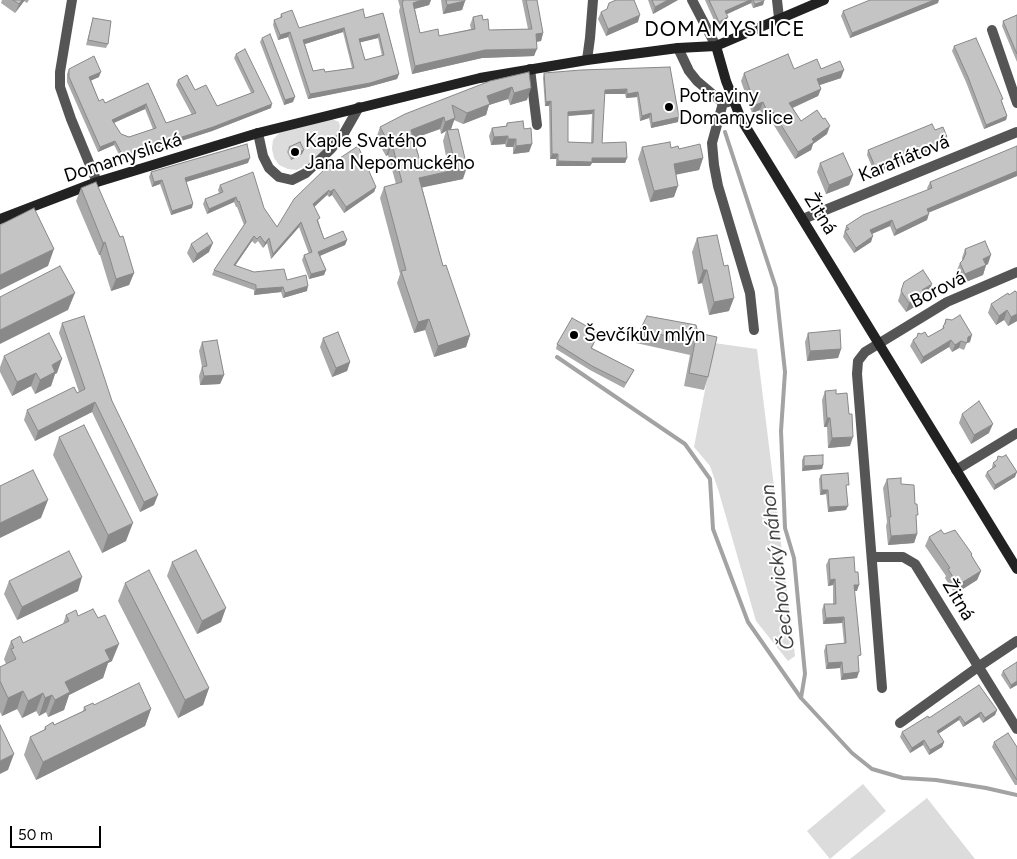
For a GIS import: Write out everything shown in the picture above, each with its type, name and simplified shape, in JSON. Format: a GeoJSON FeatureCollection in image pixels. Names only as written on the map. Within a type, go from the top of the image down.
{"type":"FeatureCollection","features":[{"type":"Feature","properties":{"kind":"street"},"geometry":{"type":"LineString","coordinates":[[72,0],[60,72],[60,87],[70,119],[98,182]]}},
{"type":"Feature","properties":{"kind":"street"},"geometry":{"type":"LineString","coordinates":[[587,60],[593,0]]}},
{"type":"Feature","properties":{"kind":"street"},"geometry":{"type":"LineString","coordinates":[[692,0],[716,46]]}},
{"type":"Feature","properties":{"kind":"street"},"geometry":{"type":"LineString","coordinates":[[778,0],[779,18]]}},
{"type":"Feature","properties":{"kind":"street","name":"Domamyslická"},"geometry":{"type":"LineString","coordinates":[[0,220],[98,182],[258,133],[480,78],[587,60],[678,48],[716,46],[824,0]]}},
{"type":"Feature","properties":{"kind":"street"},"geometry":{"type":"LineString","coordinates":[[992,30],[1017,103]]}},
{"type":"Feature","properties":{"kind":"street","name":"Žitná"},"geometry":{"type":"LineString","coordinates":[[716,46],[741,119],[753,140],[1017,569]]}},
{"type":"Feature","properties":{"kind":"street"},"geometry":{"type":"LineString","coordinates":[[678,48],[689,71],[704,88],[723,103],[734,101]]}},
{"type":"Feature","properties":{"kind":"street"},"geometry":{"type":"LineString","coordinates":[[530,69],[537,124]]}},
{"type":"Feature","properties":{"kind":"street"},"geometry":{"type":"LineString","coordinates":[[723,103],[712,143],[714,165],[718,186],[750,293],[754,330]]}},
{"type":"Feature","properties":{"kind":"street"},"geometry":{"type":"LineString","coordinates":[[258,133],[263,156],[269,168],[279,177],[292,180],[306,172],[330,150],[343,135],[359,107]]}},
{"type":"Feature","properties":{"kind":"street","name":"Karafiátová"},"geometry":{"type":"LineString","coordinates":[[803,219],[1017,132]]}},
{"type":"Feature","properties":{"kind":"street","name":"Borová"},"geometry":{"type":"LineString","coordinates":[[878,344],[947,302],[1017,272]]}},
{"type":"Feature","properties":{"kind":"street"},"geometry":{"type":"LineString","coordinates":[[878,344],[860,356],[856,366],[882,688]]}},
{"type":"Feature","properties":{"kind":"street"},"geometry":{"type":"LineString","coordinates":[[956,470],[1017,433]]}},
{"type":"Feature","properties":{"kind":"street","name":"Žitná"},"geometry":{"type":"LineString","coordinates":[[872,557],[903,557],[915,564],[1017,729]]}},
{"type":"Feature","properties":{"kind":"street"},"geometry":{"type":"LineString","coordinates":[[900,723],[1017,641]]}},
{"type":"Feature","properties":{"kind":"shaded area"},"geometry":{"type":"Polygon","coordinates":[[[332,119],[339,122],[338,134],[310,163],[297,170],[279,165],[274,158],[272,149],[273,140],[279,133],[332,119]]]}},
{"type":"Feature","properties":{"kind":"shaded area"},"geometry":{"type":"Polygon","coordinates":[[[714,343],[757,349],[795,656],[788,661],[756,621],[710,466],[694,447],[714,343]]]}},
{"type":"Feature","properties":{"kind":"shaded area"},"geometry":{"type":"Polygon","coordinates":[[[863,784],[886,811],[830,859],[807,831],[863,784]]]}},
{"type":"Feature","properties":{"kind":"shaded area"},"geometry":{"type":"Polygon","coordinates":[[[927,798],[975,859],[850,859],[927,798]]]}},
{"type":"Feature","properties":{"kind":"building"},"geometry":{"type":"Polygon","coordinates":[[[13,0],[22,0],[19,4],[13,0]]]}},
{"type":"Feature","properties":{"kind":"building"},"geometry":{"type":"Polygon","coordinates":[[[403,0],[422,0],[413,3],[420,33],[438,29],[439,36],[475,29],[473,17],[482,15],[483,20],[488,19],[489,30],[532,29],[526,0],[537,0],[543,33],[536,34],[537,49],[485,50],[415,66],[402,3],[403,0]]]}},
{"type":"Feature","properties":{"kind":"building"},"geometry":{"type":"Polygon","coordinates":[[[446,0],[465,0],[465,1],[447,5],[446,0]]]}},
{"type":"Feature","properties":{"kind":"building"},"geometry":{"type":"Polygon","coordinates":[[[616,0],[634,0],[640,15],[608,29],[601,12],[607,9],[609,3],[616,0]]]}},
{"type":"Feature","properties":{"kind":"building"},"geometry":{"type":"Polygon","coordinates":[[[652,0],[668,0],[655,7],[652,0]]]}},
{"type":"Feature","properties":{"kind":"building"},"geometry":{"type":"Polygon","coordinates":[[[709,0],[750,0],[725,11],[728,17],[719,22],[709,0]]]}},
{"type":"Feature","properties":{"kind":"building"},"geometry":{"type":"Polygon","coordinates":[[[753,0],[764,0],[764,1],[755,4],[753,0]]]}},
{"type":"Feature","properties":{"kind":"building"},"geometry":{"type":"Polygon","coordinates":[[[870,0],[934,0],[852,33],[843,11],[870,0]]]}},
{"type":"Feature","properties":{"kind":"building"},"geometry":{"type":"Polygon","coordinates":[[[363,9],[365,18],[383,13],[399,74],[370,83],[310,94],[290,32],[280,35],[274,20],[282,17],[281,14],[292,10],[299,28],[363,9]],[[344,28],[303,40],[313,71],[324,69],[325,72],[354,68],[344,28]],[[379,34],[359,39],[365,60],[384,55],[379,34]]]}},
{"type":"Feature","properties":{"kind":"building"},"geometry":{"type":"Polygon","coordinates":[[[1017,15],[1017,54],[1003,21],[1017,15]]]}},
{"type":"Feature","properties":{"kind":"building"},"geometry":{"type":"Polygon","coordinates":[[[93,18],[111,21],[108,44],[88,40],[93,18]]]}},
{"type":"Feature","properties":{"kind":"building"},"geometry":{"type":"Polygon","coordinates":[[[270,34],[295,97],[285,100],[262,38],[270,34]]]}},
{"type":"Feature","properties":{"kind":"building"},"geometry":{"type":"Polygon","coordinates":[[[976,38],[1003,99],[1001,100],[1007,116],[986,125],[954,46],[976,38]]]}},
{"type":"Feature","properties":{"kind":"building"},"geometry":{"type":"Polygon","coordinates":[[[245,49],[272,104],[213,127],[123,156],[115,141],[100,147],[69,77],[69,69],[94,56],[101,72],[89,77],[99,101],[103,99],[105,103],[148,83],[166,123],[196,113],[178,80],[187,75],[195,90],[206,85],[217,106],[254,92],[236,54],[245,49]],[[146,104],[112,120],[121,134],[129,137],[156,128],[146,104]]]}},
{"type":"Feature","properties":{"kind":"building"},"geometry":{"type":"Polygon","coordinates":[[[788,54],[794,69],[817,59],[821,69],[840,61],[844,70],[817,79],[821,89],[789,103],[801,121],[817,110],[830,126],[812,139],[814,142],[798,152],[773,112],[768,114],[763,102],[755,105],[744,73],[788,54]]]}},
{"type":"Feature","properties":{"kind":"building"},"geometry":{"type":"Polygon","coordinates":[[[670,67],[679,117],[652,123],[651,113],[642,116],[638,92],[627,94],[627,89],[605,90],[602,143],[626,142],[627,158],[592,158],[592,162],[558,161],[558,154],[552,154],[551,101],[546,102],[544,73],[670,67]],[[594,110],[568,112],[568,142],[593,143],[594,110]]]}},
{"type":"Feature","properties":{"kind":"building"},"geometry":{"type":"Polygon","coordinates":[[[529,72],[531,88],[514,93],[512,87],[487,96],[490,104],[467,113],[452,105],[455,118],[445,122],[444,117],[411,130],[422,168],[454,159],[447,130],[458,129],[467,167],[419,178],[443,266],[446,265],[470,335],[438,346],[429,319],[418,322],[401,271],[406,270],[384,187],[402,182],[392,144],[390,145],[380,127],[405,114],[490,81],[529,72]]]}},
{"type":"Feature","properties":{"kind":"building"},"geometry":{"type":"Polygon","coordinates":[[[523,121],[524,129],[531,128],[532,144],[516,146],[516,139],[508,139],[508,136],[494,137],[492,128],[507,126],[507,123],[523,121]]]}},
{"type":"Feature","properties":{"kind":"building"},"geometry":{"type":"Polygon","coordinates":[[[932,124],[935,130],[943,127],[947,137],[939,140],[940,143],[876,169],[868,150],[932,124]]]}},
{"type":"Feature","properties":{"kind":"building"},"geometry":{"type":"Polygon","coordinates":[[[300,142],[304,150],[293,155],[289,147],[300,142]]]}},
{"type":"Feature","properties":{"kind":"building"},"geometry":{"type":"Polygon","coordinates":[[[670,142],[671,148],[678,146],[679,149],[700,144],[703,158],[674,164],[678,186],[654,191],[642,147],[670,142]]]}},
{"type":"Feature","properties":{"kind":"building"},"geometry":{"type":"Polygon","coordinates":[[[247,144],[250,158],[185,178],[193,204],[172,211],[162,180],[154,182],[151,172],[247,144]]]}},
{"type":"Feature","properties":{"kind":"building"},"geometry":{"type":"Polygon","coordinates":[[[358,146],[376,187],[346,207],[334,189],[330,192],[329,190],[313,204],[320,218],[317,220],[324,239],[343,231],[347,240],[318,252],[326,270],[311,274],[304,255],[312,252],[301,222],[273,254],[269,238],[265,243],[260,236],[257,239],[254,236],[234,265],[254,272],[284,269],[287,280],[306,275],[308,286],[285,293],[283,287],[256,289],[256,285],[214,270],[246,222],[236,197],[209,209],[205,199],[223,192],[220,185],[253,172],[264,208],[277,227],[294,199],[328,166],[358,146]]]}},
{"type":"Feature","properties":{"kind":"building"},"geometry":{"type":"Polygon","coordinates":[[[1017,146],[1017,171],[927,209],[929,214],[896,230],[892,220],[870,230],[873,236],[856,248],[845,231],[849,229],[846,226],[863,215],[932,188],[930,182],[1017,146]]]}},
{"type":"Feature","properties":{"kind":"building"},"geometry":{"type":"Polygon","coordinates":[[[843,153],[853,175],[829,185],[820,163],[843,153]]]}},
{"type":"Feature","properties":{"kind":"building"},"geometry":{"type":"Polygon","coordinates":[[[96,182],[120,237],[123,236],[134,273],[116,279],[105,242],[103,243],[81,188],[96,182]]]}},
{"type":"Feature","properties":{"kind":"building"},"geometry":{"type":"Polygon","coordinates":[[[34,208],[54,249],[0,275],[0,225],[34,208]]]}},
{"type":"Feature","properties":{"kind":"building"},"geometry":{"type":"Polygon","coordinates":[[[207,233],[213,243],[197,254],[191,244],[207,233]]]}},
{"type":"Feature","properties":{"kind":"building"},"geometry":{"type":"Polygon","coordinates":[[[717,235],[724,266],[728,265],[734,298],[714,302],[707,270],[703,270],[697,238],[717,235]]]}},
{"type":"Feature","properties":{"kind":"building"},"geometry":{"type":"Polygon","coordinates":[[[985,241],[991,255],[983,259],[986,265],[965,274],[960,263],[966,253],[965,249],[985,241]]]}},
{"type":"Feature","properties":{"kind":"building"},"geometry":{"type":"Polygon","coordinates":[[[60,266],[75,293],[0,330],[0,297],[60,266]]]}},
{"type":"Feature","properties":{"kind":"building"},"geometry":{"type":"Polygon","coordinates":[[[923,270],[932,284],[922,290],[925,294],[909,303],[901,291],[904,282],[923,270]]]}},
{"type":"Feature","properties":{"kind":"building"},"geometry":{"type":"Polygon","coordinates":[[[1015,291],[1017,292],[1017,314],[1011,317],[1007,310],[999,316],[991,304],[1008,293],[1009,295],[1015,291]]]}},
{"type":"Feature","properties":{"kind":"building"},"geometry":{"type":"Polygon","coordinates":[[[960,315],[972,335],[968,337],[967,343],[961,341],[955,345],[951,340],[923,357],[913,340],[917,337],[918,333],[925,332],[928,337],[944,328],[946,319],[952,320],[960,315]]]}},
{"type":"Feature","properties":{"kind":"building"},"geometry":{"type":"Polygon","coordinates":[[[84,316],[112,401],[158,495],[144,502],[95,402],[38,431],[27,410],[74,387],[77,393],[85,389],[62,323],[84,316]]]}},
{"type":"Feature","properties":{"kind":"building"},"geometry":{"type":"Polygon","coordinates":[[[647,316],[696,325],[698,333],[717,337],[708,377],[689,373],[695,342],[640,330],[647,316]]]}},
{"type":"Feature","properties":{"kind":"building"},"geometry":{"type":"Polygon","coordinates":[[[572,318],[599,333],[591,348],[634,370],[626,383],[592,366],[557,344],[572,318]]]}},
{"type":"Feature","properties":{"kind":"building"},"geometry":{"type":"Polygon","coordinates":[[[840,330],[841,349],[810,351],[808,333],[840,330]]]}},
{"type":"Feature","properties":{"kind":"building"},"geometry":{"type":"Polygon","coordinates":[[[338,332],[350,362],[336,368],[323,338],[338,332]]]}},
{"type":"Feature","properties":{"kind":"building"},"geometry":{"type":"Polygon","coordinates":[[[49,333],[62,359],[52,365],[55,372],[40,380],[36,373],[17,382],[4,356],[49,333]]]}},
{"type":"Feature","properties":{"kind":"building"},"geometry":{"type":"Polygon","coordinates":[[[217,340],[224,375],[204,376],[202,367],[207,366],[202,342],[217,340]]]}},
{"type":"Feature","properties":{"kind":"building"},"geometry":{"type":"Polygon","coordinates":[[[836,390],[836,394],[847,393],[849,414],[852,414],[853,437],[832,438],[830,418],[827,418],[825,391],[836,390]]]}},
{"type":"Feature","properties":{"kind":"building"},"geometry":{"type":"Polygon","coordinates":[[[979,401],[993,424],[974,435],[962,414],[979,401]]]}},
{"type":"Feature","properties":{"kind":"building"},"geometry":{"type":"Polygon","coordinates":[[[84,425],[133,523],[108,535],[59,437],[84,425]]]}},
{"type":"Feature","properties":{"kind":"building"},"geometry":{"type":"Polygon","coordinates":[[[823,455],[823,465],[804,466],[804,456],[823,455]]]}},
{"type":"Feature","properties":{"kind":"building"},"geometry":{"type":"Polygon","coordinates":[[[1006,455],[1017,472],[995,485],[987,472],[996,466],[993,463],[997,460],[998,456],[1006,455]]]}},
{"type":"Feature","properties":{"kind":"building"},"geometry":{"type":"Polygon","coordinates":[[[33,470],[48,500],[0,523],[0,486],[33,470]]]}},
{"type":"Feature","properties":{"kind":"building"},"geometry":{"type":"Polygon","coordinates":[[[848,473],[849,485],[846,485],[848,506],[829,507],[828,490],[822,490],[821,475],[848,473]]]}},
{"type":"Feature","properties":{"kind":"building"},"geometry":{"type":"Polygon","coordinates":[[[901,478],[901,484],[914,485],[915,504],[917,504],[918,515],[916,515],[917,534],[891,536],[887,479],[901,478]]]}},
{"type":"Feature","properties":{"kind":"building"},"geometry":{"type":"Polygon","coordinates":[[[941,530],[944,534],[955,530],[972,554],[981,571],[958,585],[948,569],[950,568],[929,537],[941,530]]]}},
{"type":"Feature","properties":{"kind":"building"},"geometry":{"type":"Polygon","coordinates":[[[196,550],[226,608],[202,621],[172,562],[196,550]]]}},
{"type":"Feature","properties":{"kind":"building"},"geometry":{"type":"Polygon","coordinates":[[[69,551],[82,577],[22,607],[9,581],[69,551]]]}},
{"type":"Feature","properties":{"kind":"building"},"geometry":{"type":"Polygon","coordinates":[[[854,557],[855,572],[858,572],[859,585],[854,585],[861,655],[858,656],[859,672],[843,674],[842,662],[828,663],[826,645],[846,643],[844,617],[826,618],[824,604],[836,604],[835,579],[830,580],[829,559],[854,557]]]}},
{"type":"Feature","properties":{"kind":"building"},"geometry":{"type":"Polygon","coordinates":[[[149,570],[209,688],[185,700],[125,583],[149,570]]]}},
{"type":"Feature","properties":{"kind":"building"},"geometry":{"type":"Polygon","coordinates":[[[93,609],[98,618],[105,615],[119,644],[105,650],[110,660],[65,682],[70,692],[55,700],[52,695],[45,698],[43,693],[28,701],[23,691],[8,698],[0,681],[0,667],[16,659],[11,649],[14,648],[11,641],[20,636],[23,643],[69,621],[66,615],[76,610],[78,616],[93,609]]]}},
{"type":"Feature","properties":{"kind":"building"},"geometry":{"type":"Polygon","coordinates":[[[1017,662],[1017,681],[1011,685],[1003,671],[1017,662]]]}},
{"type":"Feature","properties":{"kind":"building"},"geometry":{"type":"Polygon","coordinates":[[[139,683],[151,709],[43,762],[30,737],[46,729],[45,727],[53,722],[54,725],[86,710],[84,707],[93,703],[94,705],[139,683]]]}},
{"type":"Feature","properties":{"kind":"building"},"geometry":{"type":"Polygon","coordinates":[[[979,685],[997,710],[985,718],[981,712],[965,723],[960,716],[937,731],[944,742],[930,750],[924,740],[912,748],[902,732],[928,716],[929,718],[979,685]]]}},
{"type":"Feature","properties":{"kind":"building"},"geometry":{"type":"Polygon","coordinates":[[[0,725],[14,754],[0,761],[0,725]]]}},
{"type":"Feature","properties":{"kind":"building"},"geometry":{"type":"Polygon","coordinates":[[[1008,733],[1017,747],[1017,780],[994,742],[1008,733]]]}},
{"type":"Feature","properties":{"kind":"waterway","name":"Čechovický náhon"},"geometry":{"type":"LineString","coordinates":[[725,132],[776,288],[785,372],[781,431],[785,528],[794,558],[805,674],[801,698],[852,753],[872,769],[903,778],[936,780],[1017,795]]}},
{"type":"Feature","properties":{"kind":"waterway"},"geometry":{"type":"LineString","coordinates":[[557,357],[685,444],[710,479],[713,529],[748,622],[801,698]]}},
{"type":"Feature","properties":{"kind":"place","name":"Potraviny Domamyslice"},"geometry":{"type":"Point","coordinates":[669,107]}},
{"type":"Feature","properties":{"kind":"place","name":"Kaple Svatého Jana Nepomuckého"},"geometry":{"type":"Point","coordinates":[295,152]}},
{"type":"Feature","properties":{"kind":"place","name":"Ševčíkův mlýn"},"geometry":{"type":"Point","coordinates":[574,335]}},
{"type":"Feature","properties":{"kind":"district","name":"DOMAMYSLICE"},"geometry":{"type":"Point","coordinates":[725,30]}}]}
